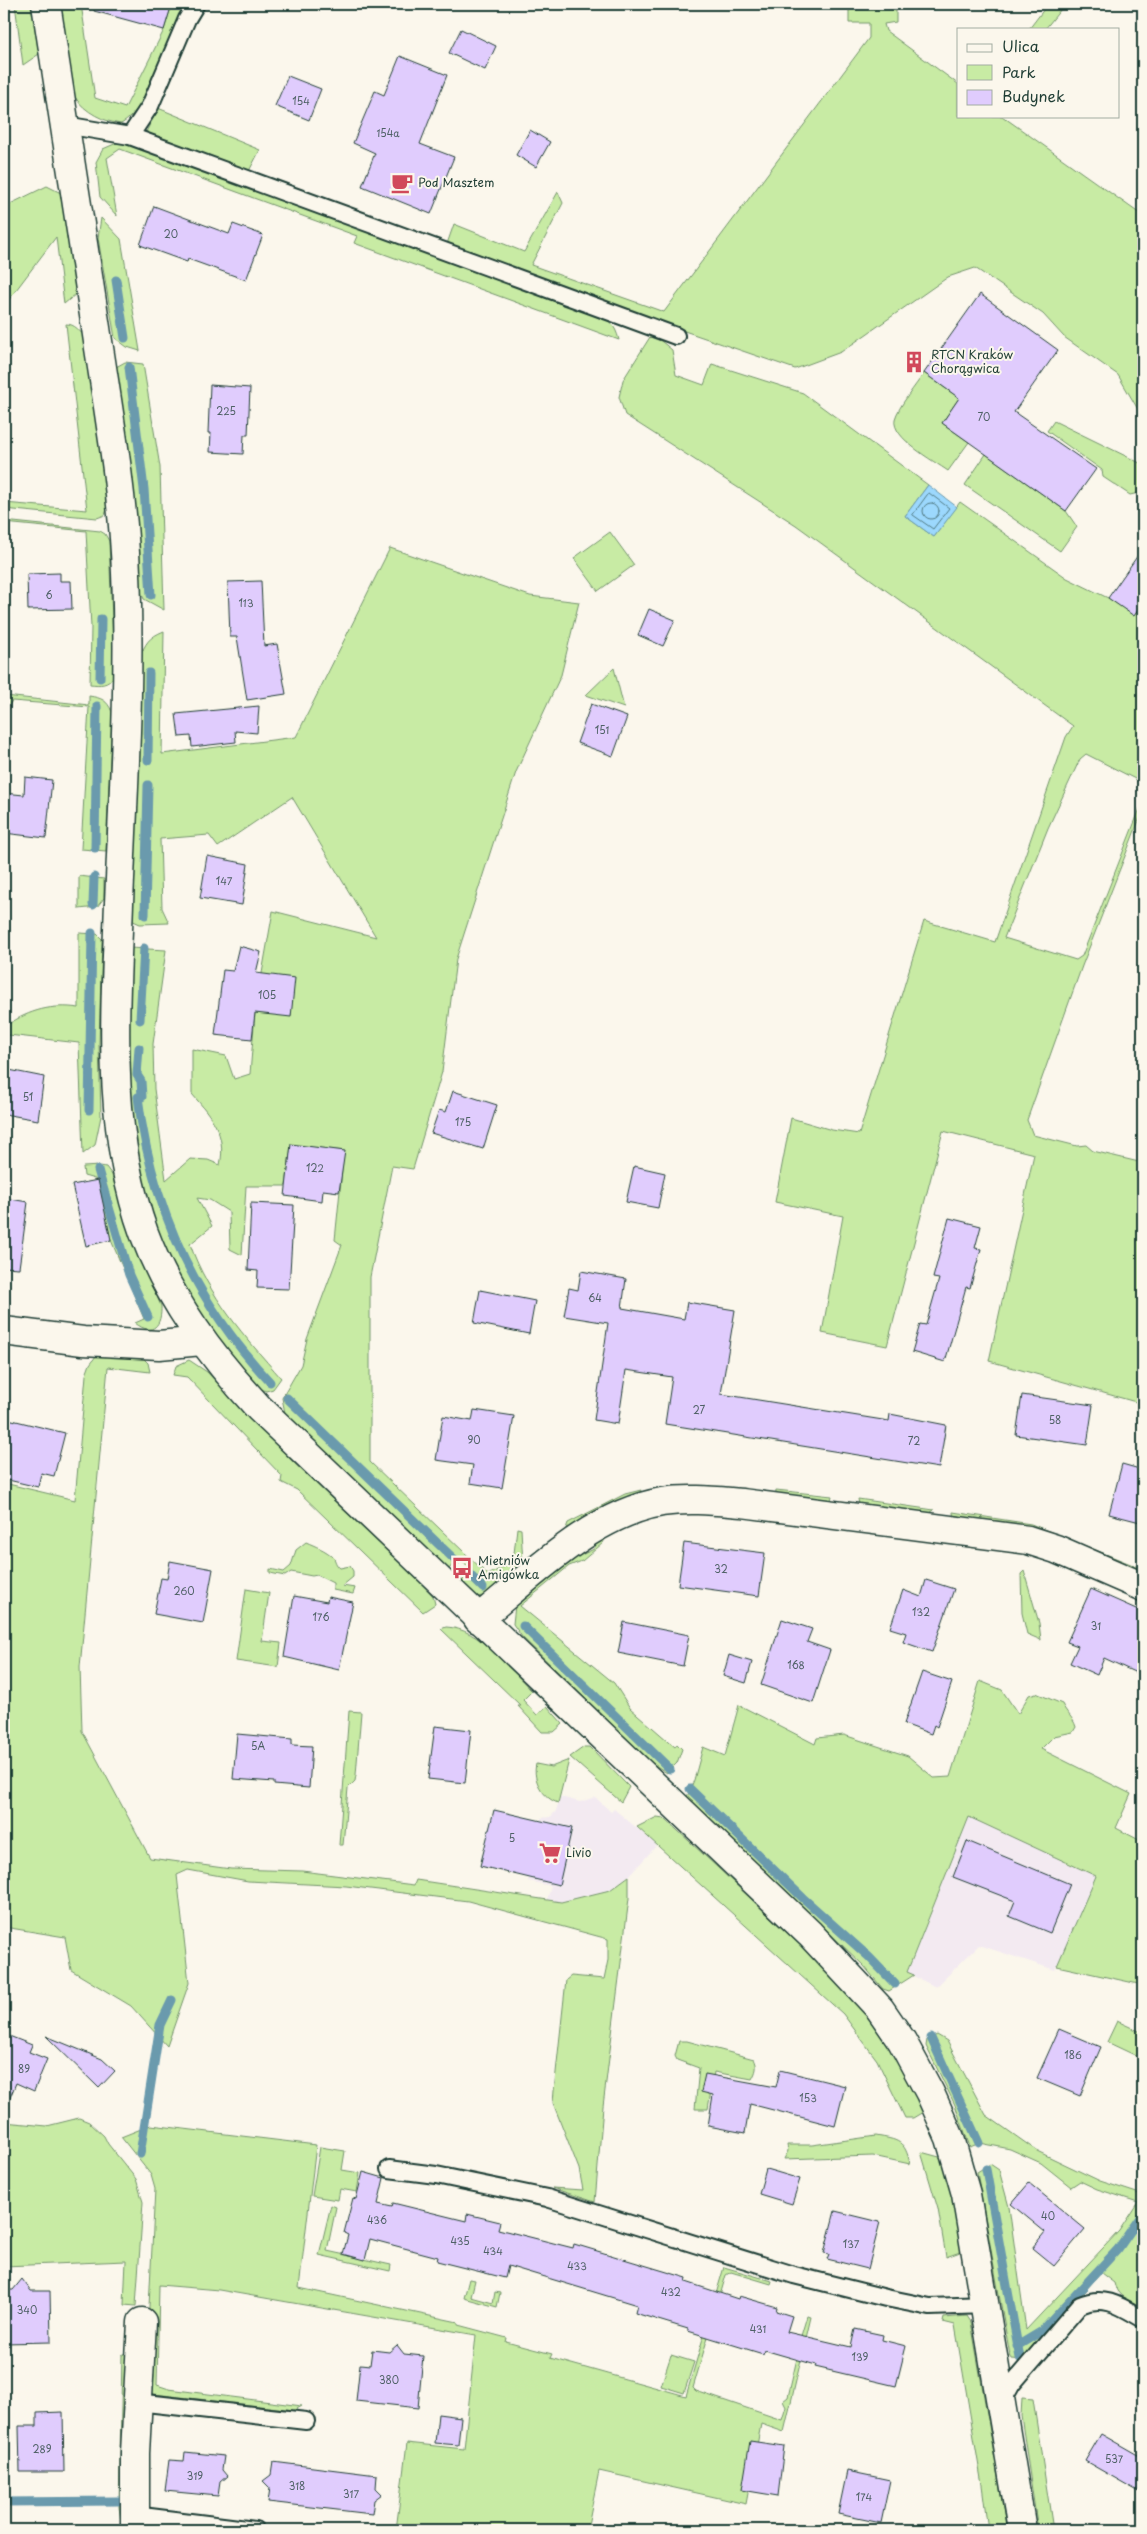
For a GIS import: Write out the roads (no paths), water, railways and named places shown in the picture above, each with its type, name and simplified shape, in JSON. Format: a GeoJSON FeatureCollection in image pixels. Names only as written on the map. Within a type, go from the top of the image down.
{"type":"FeatureCollection","features":[{"type":"Feature","properties":{"kind":"street"},"geometry":{"type":"LineString","coordinates":[[46,4],[114,450],[126,573],[126,710],[114,1032],[120,1128],[131,1192],[144,1232],[164,1277],[202,1340],[260,1408],[478,1619],[810,1934],[880,2009],[902,2041],[926,2085],[950,2138],[966,2194],[1022,2530]]}},
{"type":"Feature","properties":{"kind":"street"},"geometry":{"type":"LineString","coordinates":[[4,1331],[83,1341],[159,1345],[202,1340]]}},
{"type":"Feature","properties":{"kind":"street"},"geometry":{"type":"LineString","coordinates":[[478,1619],[574,1542],[604,1522],[630,1511],[663,1502],[696,1500],[742,1503],[1028,1540],[1056,1549],[1143,1587]]}},
{"type":"Feature","properties":{"kind":"street"},"geometry":{"type":"LineString","coordinates":[[135,2522],[137,2402],[142,2322]]}},
{"type":"Feature","properties":{"kind":"lane"},"geometry":{"type":"LineString","coordinates":[[130,136],[150,106],[187,19],[196,4]]}},
{"type":"Feature","properties":{"kind":"lane"},"geometry":{"type":"LineString","coordinates":[[65,125],[130,136],[676,336]]}},
{"type":"Feature","properties":{"kind":"lane"},"geometry":{"type":"LineString","coordinates":[[389,2169],[436,2175],[547,2198],[794,2275],[886,2298],[930,2307],[985,2305]]}},
{"type":"Feature","properties":{"kind":"lane"},"geometry":{"type":"LineString","coordinates":[[1001,2404],[1012,2384],[1080,2305],[1090,2300],[1102,2299],[1115,2302],[1143,2319]]}},
{"type":"Feature","properties":{"kind":"lane"},"geometry":{"type":"LineString","coordinates":[[137,2402],[306,2421]]}},
{"type":"Feature","properties":{"kind":"lane"},"geometry":{"type":"LineString","coordinates":[[135,2522],[255,2530]]}},
{"type":"Feature","properties":{"kind":"water"},"geometry":{"type":"Polygon","coordinates":[[[928,485],[957,507],[934,537],[905,516],[928,485]]]}},
{"type":"Feature","properties":{"kind":"waterway"},"geometry":{"type":"LineString","coordinates":[[116,280],[125,338]]}},
{"type":"Feature","properties":{"kind":"waterway"},"geometry":{"type":"LineString","coordinates":[[129,367],[144,489],[151,595]]}},
{"type":"Feature","properties":{"kind":"waterway"},"geometry":{"type":"LineString","coordinates":[[100,678],[101,619]]}},
{"type":"Feature","properties":{"kind":"waterway"},"geometry":{"type":"LineString","coordinates":[[148,760],[149,673]]}},
{"type":"Feature","properties":{"kind":"waterway"},"geometry":{"type":"LineString","coordinates":[[95,848],[97,706]]}},
{"type":"Feature","properties":{"kind":"waterway"},"geometry":{"type":"LineString","coordinates":[[145,915],[148,785]]}},
{"type":"Feature","properties":{"kind":"waterway"},"geometry":{"type":"LineString","coordinates":[[93,905],[94,877]]}},
{"type":"Feature","properties":{"kind":"waterway"},"geometry":{"type":"LineString","coordinates":[[89,1110],[92,933]]}},
{"type":"Feature","properties":{"kind":"waterway"},"geometry":{"type":"LineString","coordinates":[[140,1020],[144,948]]}},
{"type":"Feature","properties":{"kind":"waterway"},"geometry":{"type":"LineString","coordinates":[[139,1048],[137,1075],[141,1081],[142,1097],[138,1097],[144,1137],[166,1214],[181,1250],[199,1285],[220,1319],[243,1351],[270,1382]]}},
{"type":"Feature","properties":{"kind":"waterway"},"geometry":{"type":"LineString","coordinates":[[98,1170],[129,1275],[148,1317]]}},
{"type":"Feature","properties":{"kind":"waterway"},"geometry":{"type":"LineString","coordinates":[[287,1398],[456,1561]]}},
{"type":"Feature","properties":{"kind":"waterway"},"geometry":{"type":"LineString","coordinates":[[469,1574],[483,1588]]}},
{"type":"Feature","properties":{"kind":"waterway"},"geometry":{"type":"LineString","coordinates":[[523,1626],[670,1769]]}},
{"type":"Feature","properties":{"kind":"waterway"},"geometry":{"type":"LineString","coordinates":[[690,1789],[803,1898],[869,1957],[895,1984]]}},
{"type":"Feature","properties":{"kind":"waterway"},"geometry":{"type":"LineString","coordinates":[[140,2154],[160,2025],[172,2000]]}},
{"type":"Feature","properties":{"kind":"waterway"},"geometry":{"type":"LineString","coordinates":[[931,2038],[979,2143]]}},
{"type":"Feature","properties":{"kind":"waterway"},"geometry":{"type":"LineString","coordinates":[[986,2169],[1020,2358]]}},
{"type":"Feature","properties":{"kind":"waterway"},"geometry":{"type":"LineString","coordinates":[[1017,2346],[1042,2331],[1118,2249],[1143,2213]]}},
{"type":"Feature","properties":{"kind":"waterway"},"geometry":{"type":"LineString","coordinates":[[4,2502],[118,2501]]}},
{"type":"Feature","properties":{"kind":"place","name":"Pod Masztem"},"geometry":{"type":"Point","coordinates":[402,183]}},
{"type":"Feature","properties":{"kind":"place","name":"RTCN Kraków Chorągwica"},"geometry":{"type":"Point","coordinates":[914,362]}},
{"type":"Feature","properties":{"kind":"place","name":"Mietniów Amigówka"},"geometry":{"type":"Point","coordinates":[462,1568]}},
{"type":"Feature","properties":{"kind":"place","name":"Livio"},"geometry":{"type":"Point","coordinates":[550,1853]}}]}
